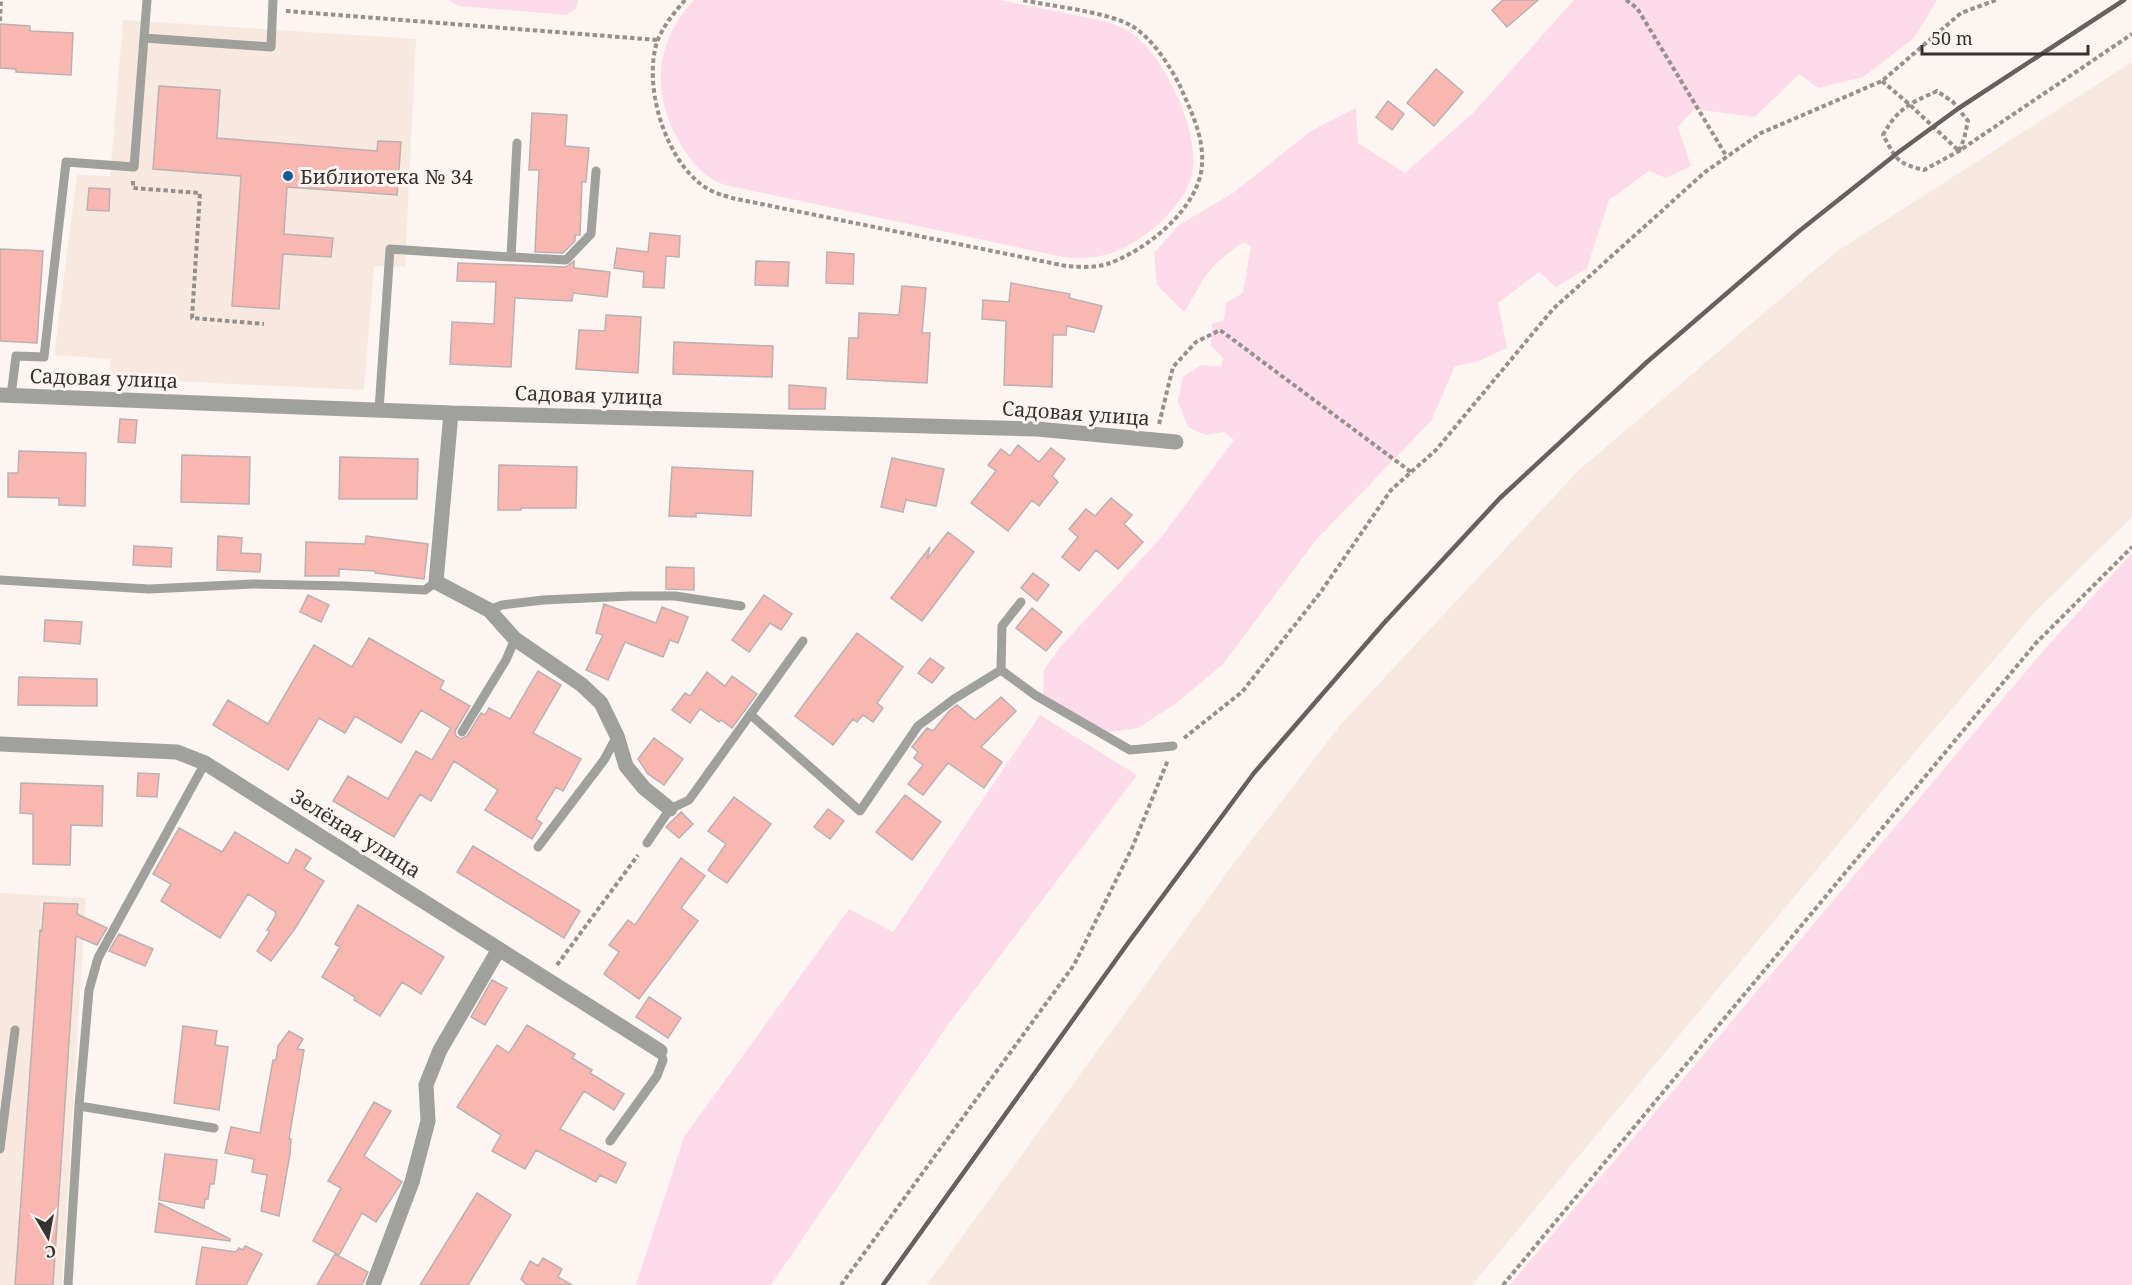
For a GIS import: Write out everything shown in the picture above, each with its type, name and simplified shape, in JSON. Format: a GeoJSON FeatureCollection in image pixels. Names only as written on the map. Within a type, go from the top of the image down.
{"type":"FeatureCollection","features":[{"type":"Feature","properties":{"kind":"street","name":"Садовая улица"},"geometry":{"type":"LineString","coordinates":[[5,395],[451,413],[1037,429],[1176,442]]}},
{"type":"Feature","properties":{"kind":"street"},"geometry":{"type":"LineString","coordinates":[[451,413],[436,582],[489,610],[515,639],[582,686],[601,703],[617,736],[626,766],[644,788],[670,809]]}},
{"type":"Feature","properties":{"kind":"street","name":"Зелёная улица"},"geometry":{"type":"LineString","coordinates":[[0,744],[177,752],[205,763],[660,1051]]}},
{"type":"Feature","properties":{"kind":"street"},"geometry":{"type":"LineString","coordinates":[[373,1285],[412,1182],[426,1131],[428,1121],[426,1085],[440,1050],[499,949]]}},
{"type":"Feature","properties":{"kind":"lane"},"geometry":{"type":"LineString","coordinates":[[5,395],[16,356],[44,357],[66,162],[134,167],[147,0]]}},
{"type":"Feature","properties":{"kind":"lane"},"geometry":{"type":"LineString","coordinates":[[144,38],[271,47],[273,5]]}},
{"type":"Feature","properties":{"kind":"lane"},"geometry":{"type":"LineString","coordinates":[[511,257],[517,143]]}},
{"type":"Feature","properties":{"kind":"lane"},"geometry":{"type":"LineString","coordinates":[[379,410],[390,249],[566,260],[591,234],[596,171]]}},
{"type":"Feature","properties":{"kind":"lane"},"geometry":{"type":"LineString","coordinates":[[0,580],[149,589],[253,584],[425,590],[436,582]]}},
{"type":"Feature","properties":{"kind":"lane"},"geometry":{"type":"LineString","coordinates":[[489,610],[501,605],[543,600],[631,596],[675,596],[741,606]]}},
{"type":"Feature","properties":{"kind":"lane"},"geometry":{"type":"LineString","coordinates":[[1001,670],[1002,626],[1021,602]]}},
{"type":"Feature","properties":{"kind":"lane"},"geometry":{"type":"LineString","coordinates":[[462,732],[506,660],[515,639]]}},
{"type":"Feature","properties":{"kind":"lane"},"geometry":{"type":"LineString","coordinates":[[648,843],[670,809],[689,800],[803,642]]}},
{"type":"Feature","properties":{"kind":"lane"},"geometry":{"type":"LineString","coordinates":[[1001,670],[1035,695],[1131,750],[1173,746]]}},
{"type":"Feature","properties":{"kind":"lane"},"geometry":{"type":"LineString","coordinates":[[751,715],[860,812],[918,726],[954,699],[1001,670]]}},
{"type":"Feature","properties":{"kind":"lane"},"geometry":{"type":"LineString","coordinates":[[538,848],[604,760],[617,736]]}},
{"type":"Feature","properties":{"kind":"lane"},"geometry":{"type":"LineString","coordinates":[[68,1285],[89,990],[98,958],[205,763]]}},
{"type":"Feature","properties":{"kind":"lane"},"geometry":{"type":"LineString","coordinates":[[0,1149],[5,1072],[15,1030]]}},
{"type":"Feature","properties":{"kind":"lane"},"geometry":{"type":"LineString","coordinates":[[610,1141],[657,1076],[663,1060],[660,1051]]}},
{"type":"Feature","properties":{"kind":"lane"},"geometry":{"type":"LineString","coordinates":[[79,1106],[214,1128]]}},
{"type":"Feature","properties":{"kind":"path"},"geometry":{"type":"LineString","coordinates":[[0,21],[1,0]]}},
{"type":"Feature","properties":{"kind":"path"},"geometry":{"type":"LineString","coordinates":[[685,0],[671,16],[658,40],[654,55],[652,90],[663,128],[681,162],[702,186],[716,193],[1066,266],[1104,265],[1140,248],[1167,226],[1195,193],[1201,179],[1203,165],[1197,126],[1176,79],[1154,47],[1133,27],[1116,19],[1022,0]]}},
{"type":"Feature","properties":{"kind":"path"},"geometry":{"type":"LineString","coordinates":[[1626,0],[1637,8],[1727,157]]}},
{"type":"Feature","properties":{"kind":"path"},"geometry":{"type":"LineString","coordinates":[[841,1285],[1074,965],[1132,848],[1173,746],[1242,692],[1320,594],[1391,490],[1436,450],[1553,309],[1705,172],[1761,133],[1882,81],[1961,13],[1996,0]]}},
{"type":"Feature","properties":{"kind":"path"},"geometry":{"type":"LineString","coordinates":[[273,5],[658,40]]}},
{"type":"Feature","properties":{"kind":"path"},"geometry":{"type":"LineString","coordinates":[[1959,151],[1968,121],[1953,102],[1937,92],[1910,104],[1893,118],[1883,135],[1894,155],[1904,165],[1924,170],[1959,151],[2132,33]]}},
{"type":"Feature","properties":{"kind":"path"},"geometry":{"type":"LineString","coordinates":[[1882,81],[1910,104],[1959,151]]}},
{"type":"Feature","properties":{"kind":"path"},"geometry":{"type":"LineString","coordinates":[[134,167],[133,188],[200,193],[192,318],[264,324]]}},
{"type":"Feature","properties":{"kind":"path"},"geometry":{"type":"LineString","coordinates":[[1155,440],[1173,367],[1196,342],[1220,330],[1411,472]]}},
{"type":"Feature","properties":{"kind":"path"},"geometry":{"type":"LineString","coordinates":[[1503,1285],[2036,643],[2132,547]]}},
{"type":"Feature","properties":{"kind":"path"},"geometry":{"type":"LineString","coordinates":[[547,979],[648,843]]}},
{"type":"Feature","properties":{"kind":"shaded area"},"geometry":{"type":"Polygon","coordinates":[[[448,0],[578,0],[576,9],[566,15],[459,6],[448,0]]]}},
{"type":"Feature","properties":{"kind":"shaded area"},"geometry":{"type":"Polygon","coordinates":[[[694,0],[1000,0],[1114,24],[1130,32],[1143,43],[1156,58],[1178,96],[1191,137],[1192,174],[1187,187],[1171,212],[1147,233],[1121,249],[1088,258],[1068,258],[725,185],[704,173],[693,162],[670,123],[664,104],[661,68],[665,50],[671,33],[694,0]]]}},
{"type":"Feature","properties":{"kind":"shaded area"},"geometry":{"type":"Polygon","coordinates":[[[1574,0],[1937,0],[1914,38],[1863,77],[1818,88],[1799,74],[1755,117],[1694,109],[1678,127],[1691,166],[1666,178],[1649,171],[1609,200],[1587,268],[1556,287],[1539,272],[1498,303],[1507,348],[1476,362],[1455,366],[1431,421],[1316,540],[1223,664],[1175,704],[1138,728],[1096,734],[1043,698],[1044,670],[1061,646],[1160,539],[1234,440],[1224,432],[1206,435],[1188,427],[1178,401],[1183,377],[1201,365],[1221,367],[1223,358],[1211,346],[1212,324],[1224,320],[1226,303],[1243,293],[1251,246],[1243,242],[1217,263],[1204,278],[1184,312],[1157,285],[1154,253],[1179,225],[1233,193],[1311,131],[1356,108],[1358,143],[1405,173],[1473,113],[1574,0]]]}},
{"type":"Feature","properties":{"kind":"shaded area"},"geometry":{"type":"Polygon","coordinates":[[[123,20],[416,39],[405,267],[374,266],[364,390],[109,378],[111,359],[54,355],[77,175],[110,176],[123,20]]]}},
{"type":"Feature","properties":{"kind":"shaded area"},"geometry":{"type":"Polygon","coordinates":[[[2132,62],[2132,517],[2035,612],[1892,779],[1472,1285],[927,1285],[1234,863],[1342,723],[1579,470],[1836,252],[2132,62]]]}},
{"type":"Feature","properties":{"kind":"shaded area"},"geometry":{"type":"Polygon","coordinates":[[[2132,553],[2132,1285],[1510,1285],[2043,651],[2132,553]]]}},
{"type":"Feature","properties":{"kind":"shaded area"},"geometry":{"type":"Polygon","coordinates":[[[1040,715],[1137,775],[947,1026],[771,1285],[636,1285],[684,1137],[849,909],[893,932],[1040,715]]]}},
{"type":"Feature","properties":{"kind":"shaded area"},"geometry":{"type":"Polygon","coordinates":[[[0,893],[86,898],[62,1285],[0,1285],[0,893]]]}},
{"type":"Feature","properties":{"kind":"building"},"geometry":{"type":"Polygon","coordinates":[[[1503,0],[1538,0],[1507,27],[1492,10],[1503,0]]]}},
{"type":"Feature","properties":{"kind":"building"},"geometry":{"type":"Polygon","coordinates":[[[0,24],[30,26],[30,31],[73,33],[71,75],[16,72],[16,69],[0,68],[0,24]]]}},
{"type":"Feature","properties":{"kind":"building"},"geometry":{"type":"Polygon","coordinates":[[[1436,69],[1463,92],[1434,126],[1407,103],[1436,69]]]}},
{"type":"Feature","properties":{"kind":"building"},"geometry":{"type":"Polygon","coordinates":[[[159,86],[220,90],[217,138],[377,151],[378,141],[401,142],[397,195],[287,187],[284,234],[333,238],[331,257],[283,254],[279,309],[232,306],[241,176],[153,169],[159,86]]]}},
{"type":"Feature","properties":{"kind":"building"},"geometry":{"type":"Polygon","coordinates":[[[1388,101],[1404,114],[1392,130],[1376,117],[1388,101]]]}},
{"type":"Feature","properties":{"kind":"building"},"geometry":{"type":"Polygon","coordinates":[[[532,113],[567,115],[565,146],[589,148],[586,182],[582,182],[580,235],[575,235],[575,241],[563,253],[535,252],[539,170],[529,170],[532,113]]]}},
{"type":"Feature","properties":{"kind":"building"},"geometry":{"type":"Polygon","coordinates":[[[89,188],[110,189],[109,211],[87,210],[89,188]]]}},
{"type":"Feature","properties":{"kind":"building"},"geometry":{"type":"Polygon","coordinates":[[[650,233],[680,236],[679,257],[666,256],[664,288],[643,287],[644,272],[614,268],[617,248],[648,252],[650,233]]]}},
{"type":"Feature","properties":{"kind":"building"},"geometry":{"type":"Polygon","coordinates":[[[0,249],[43,251],[37,343],[0,341],[0,249]]]}},
{"type":"Feature","properties":{"kind":"building"},"geometry":{"type":"Polygon","coordinates":[[[827,252],[854,254],[853,284],[826,283],[827,252]]]}},
{"type":"Feature","properties":{"kind":"building"},"geometry":{"type":"Polygon","coordinates":[[[574,261],[574,268],[610,272],[607,297],[573,293],[572,301],[515,298],[511,367],[450,364],[452,322],[494,324],[496,282],[457,281],[458,263],[566,267],[574,261]]]}},
{"type":"Feature","properties":{"kind":"building"},"geometry":{"type":"Polygon","coordinates":[[[756,261],[789,262],[788,286],[755,285],[756,261]]]}},
{"type":"Feature","properties":{"kind":"building"},"geometry":{"type":"Polygon","coordinates":[[[1011,283],[1070,294],[1069,298],[1102,306],[1094,332],[1067,326],[1066,335],[1053,335],[1052,387],[1004,385],[1006,321],[982,319],[983,300],[1009,302],[1011,283]]]}},
{"type":"Feature","properties":{"kind":"building"},"geometry":{"type":"Polygon","coordinates":[[[902,286],[926,288],[922,333],[930,333],[927,383],[847,379],[849,338],[858,338],[859,313],[899,315],[902,286]]]}},
{"type":"Feature","properties":{"kind":"building"},"geometry":{"type":"Polygon","coordinates":[[[606,315],[641,317],[638,373],[576,369],[579,330],[605,331],[606,315]]]}},
{"type":"Feature","properties":{"kind":"building"},"geometry":{"type":"Polygon","coordinates":[[[674,342],[773,346],[772,377],[673,374],[674,342]]]}},
{"type":"Feature","properties":{"kind":"building"},"geometry":{"type":"Polygon","coordinates":[[[789,385],[826,388],[825,409],[789,409],[789,385]]]}},
{"type":"Feature","properties":{"kind":"building"},"geometry":{"type":"Polygon","coordinates":[[[120,419],[137,420],[135,443],[118,442],[120,419]]]}},
{"type":"Feature","properties":{"kind":"building"},"geometry":{"type":"Polygon","coordinates":[[[1018,445],[1039,462],[1051,448],[1065,459],[1052,476],[1058,482],[1039,506],[1032,500],[1008,531],[971,503],[996,471],[988,465],[1001,449],[1010,456],[1018,445]]]}},
{"type":"Feature","properties":{"kind":"building"},"geometry":{"type":"Polygon","coordinates":[[[19,451],[86,453],[85,506],[59,505],[59,498],[8,497],[8,473],[18,473],[19,451]]]}},
{"type":"Feature","properties":{"kind":"building"},"geometry":{"type":"Polygon","coordinates":[[[182,455],[250,457],[249,504],[181,502],[182,455]]]}},
{"type":"Feature","properties":{"kind":"building"},"geometry":{"type":"Polygon","coordinates":[[[340,457],[418,459],[417,499],[339,499],[340,457]]]}},
{"type":"Feature","properties":{"kind":"building"},"geometry":{"type":"Polygon","coordinates":[[[892,458],[944,469],[936,506],[906,500],[903,512],[881,507],[892,458]]]}},
{"type":"Feature","properties":{"kind":"building"},"geometry":{"type":"Polygon","coordinates":[[[499,465],[577,467],[576,508],[498,510],[499,465]]]}},
{"type":"Feature","properties":{"kind":"building"},"geometry":{"type":"Polygon","coordinates":[[[672,467],[753,471],[751,516],[696,513],[696,517],[669,516],[672,467]]]}},
{"type":"Feature","properties":{"kind":"building"},"geometry":{"type":"Polygon","coordinates":[[[1111,498],[1132,515],[1124,524],[1143,542],[1118,569],[1096,550],[1079,571],[1062,557],[1078,537],[1069,529],[1086,509],[1095,516],[1111,498]]]}},
{"type":"Feature","properties":{"kind":"building"},"geometry":{"type":"Polygon","coordinates":[[[948,532],[974,552],[922,621],[891,598],[930,547],[927,559],[948,532]]]}},
{"type":"Feature","properties":{"kind":"building"},"geometry":{"type":"Polygon","coordinates":[[[218,536],[242,538],[241,553],[261,554],[260,572],[217,570],[218,536]]]}},
{"type":"Feature","properties":{"kind":"building"},"geometry":{"type":"Polygon","coordinates":[[[366,536],[428,544],[424,579],[375,573],[375,571],[339,569],[339,576],[305,576],[306,542],[365,544],[366,536]]]}},
{"type":"Feature","properties":{"kind":"building"},"geometry":{"type":"Polygon","coordinates":[[[134,546],[172,548],[171,567],[133,565],[134,546]]]}},
{"type":"Feature","properties":{"kind":"building"},"geometry":{"type":"Polygon","coordinates":[[[666,567],[694,568],[694,590],[666,589],[666,567]]]}},
{"type":"Feature","properties":{"kind":"building"},"geometry":{"type":"Polygon","coordinates":[[[1033,573],[1049,585],[1037,601],[1021,588],[1033,573]]]}},
{"type":"Feature","properties":{"kind":"building"},"geometry":{"type":"Polygon","coordinates":[[[308,595],[329,605],[321,622],[300,612],[308,595]]]}},
{"type":"Feature","properties":{"kind":"building"},"geometry":{"type":"Polygon","coordinates":[[[764,595],[792,614],[781,630],[770,623],[749,652],[732,640],[764,595]]]}},
{"type":"Feature","properties":{"kind":"building"},"geometry":{"type":"Polygon","coordinates":[[[604,604],[656,623],[662,607],[688,617],[678,643],[670,640],[663,657],[625,642],[608,680],[586,670],[603,635],[596,633],[604,604]]]}},
{"type":"Feature","properties":{"kind":"building"},"geometry":{"type":"Polygon","coordinates":[[[1032,608],[1062,632],[1046,651],[1016,628],[1032,608]]]}},
{"type":"Feature","properties":{"kind":"building"},"geometry":{"type":"Polygon","coordinates":[[[45,620],[82,622],[80,644],[44,641],[45,620]]]}},
{"type":"Feature","properties":{"kind":"building"},"geometry":{"type":"Polygon","coordinates":[[[857,633],[903,667],[877,703],[883,708],[873,722],[863,715],[857,722],[853,719],[833,745],[795,716],[857,633]]]}},
{"type":"Feature","properties":{"kind":"building"},"geometry":{"type":"Polygon","coordinates":[[[369,638],[444,681],[440,689],[470,706],[455,731],[456,736],[461,739],[467,736],[481,713],[485,715],[489,708],[510,719],[538,671],[561,685],[533,733],[581,759],[563,791],[556,787],[536,819],[542,823],[532,839],[485,810],[498,790],[454,761],[431,801],[420,794],[394,837],[333,801],[348,776],[388,799],[416,751],[432,760],[451,728],[421,710],[401,743],[355,716],[345,733],[319,718],[288,770],[213,725],[228,700],[268,724],[314,645],[352,667],[369,638]]]}},
{"type":"Feature","properties":{"kind":"building"},"geometry":{"type":"Polygon","coordinates":[[[930,658],[944,668],[932,683],[918,673],[930,658]]]}},
{"type":"Feature","properties":{"kind":"building"},"geometry":{"type":"Polygon","coordinates":[[[707,672],[725,686],[732,676],[757,694],[732,728],[700,709],[690,723],[672,710],[685,693],[690,696],[707,672]]]}},
{"type":"Feature","properties":{"kind":"building"},"geometry":{"type":"Polygon","coordinates":[[[19,677],[97,679],[97,706],[18,705],[19,677]]]}},
{"type":"Feature","properties":{"kind":"building"},"geometry":{"type":"Polygon","coordinates":[[[1001,697],[1016,711],[981,747],[1002,762],[984,788],[948,763],[923,795],[908,784],[923,765],[914,758],[918,752],[912,747],[927,728],[933,731],[949,711],[957,705],[975,720],[1001,697]]]}},
{"type":"Feature","properties":{"kind":"building"},"geometry":{"type":"Polygon","coordinates":[[[654,738],[683,759],[664,785],[648,774],[638,759],[654,738]]]}},
{"type":"Feature","properties":{"kind":"building"},"geometry":{"type":"Polygon","coordinates":[[[138,773],[159,774],[157,797],[137,796],[138,773]]]}},
{"type":"Feature","properties":{"kind":"building"},"geometry":{"type":"Polygon","coordinates":[[[21,783],[103,786],[102,826],[71,825],[70,865],[33,864],[33,814],[20,813],[21,783]]]}},
{"type":"Feature","properties":{"kind":"building"},"geometry":{"type":"Polygon","coordinates":[[[905,795],[941,822],[912,860],[876,832],[905,795]]]}},
{"type":"Feature","properties":{"kind":"building"},"geometry":{"type":"Polygon","coordinates":[[[734,797],[771,824],[727,883],[708,870],[726,844],[708,831],[734,797]]]}},
{"type":"Feature","properties":{"kind":"building"},"geometry":{"type":"Polygon","coordinates":[[[828,809],[844,821],[830,839],[814,827],[828,809]]]}},
{"type":"Feature","properties":{"kind":"building"},"geometry":{"type":"Polygon","coordinates":[[[681,812],[693,824],[679,838],[666,827],[681,812]]]}},
{"type":"Feature","properties":{"kind":"building"},"geometry":{"type":"Polygon","coordinates":[[[179,828],[222,852],[235,832],[288,864],[296,849],[311,858],[304,869],[324,881],[296,927],[271,961],[257,951],[270,931],[267,930],[276,912],[248,894],[220,938],[161,901],[171,884],[153,874],[179,828]]]}},
{"type":"Feature","properties":{"kind":"building"},"geometry":{"type":"Polygon","coordinates":[[[473,846],[580,911],[564,938],[457,872],[473,846]]]}},
{"type":"Feature","properties":{"kind":"building"},"geometry":{"type":"Polygon","coordinates":[[[681,858],[705,876],[681,908],[698,921],[639,999],[604,974],[619,952],[609,945],[628,920],[635,925],[681,858]]]}},
{"type":"Feature","properties":{"kind":"building"},"geometry":{"type":"Polygon","coordinates":[[[44,903],[78,904],[77,914],[107,928],[97,945],[76,936],[53,1285],[15,1285],[40,930],[42,931],[44,903]]]}},
{"type":"Feature","properties":{"kind":"building"},"geometry":{"type":"Polygon","coordinates":[[[358,905],[444,957],[421,994],[402,982],[380,1016],[354,1000],[355,997],[322,977],[340,947],[335,944],[358,905]]]}},
{"type":"Feature","properties":{"kind":"building"},"geometry":{"type":"Polygon","coordinates":[[[119,934],[153,949],[145,966],[109,951],[119,934]]]}},
{"type":"Feature","properties":{"kind":"building"},"geometry":{"type":"Polygon","coordinates":[[[492,980],[507,988],[485,1025],[471,1017],[492,980]]]}},
{"type":"Feature","properties":{"kind":"building"},"geometry":{"type":"Polygon","coordinates":[[[649,997],[681,1018],[668,1038],[636,1017],[649,997]]]}},
{"type":"Feature","properties":{"kind":"building"},"geometry":{"type":"Polygon","coordinates":[[[527,1025],[575,1054],[572,1058],[592,1070],[590,1073],[624,1094],[614,1110],[584,1091],[560,1129],[626,1163],[616,1183],[600,1175],[596,1182],[536,1150],[525,1169],[492,1151],[501,1135],[457,1107],[497,1045],[509,1053],[527,1025]]]}},
{"type":"Feature","properties":{"kind":"building"},"geometry":{"type":"Polygon","coordinates":[[[183,1026],[217,1031],[215,1045],[228,1047],[219,1110],[174,1103],[183,1026]]]}},
{"type":"Feature","properties":{"kind":"building"},"geometry":{"type":"Polygon","coordinates":[[[289,1031],[303,1039],[297,1049],[304,1050],[279,1216],[261,1211],[267,1175],[252,1172],[254,1159],[225,1153],[231,1127],[260,1133],[273,1060],[276,1060],[278,1046],[289,1031]]]}},
{"type":"Feature","properties":{"kind":"building"},"geometry":{"type":"Polygon","coordinates":[[[374,1102],[391,1111],[364,1156],[402,1182],[376,1222],[362,1213],[339,1255],[313,1241],[341,1188],[328,1181],[374,1102]]]}},
{"type":"Feature","properties":{"kind":"building"},"geometry":{"type":"Polygon","coordinates":[[[165,1154],[217,1160],[214,1184],[210,1184],[204,1208],[159,1200],[165,1154]]]}},
{"type":"Feature","properties":{"kind":"building"},"geometry":{"type":"Polygon","coordinates":[[[477,1193],[511,1215],[468,1285],[420,1285],[477,1193]]]}},
{"type":"Feature","properties":{"kind":"building"},"geometry":{"type":"Polygon","coordinates":[[[159,1203],[230,1239],[230,1241],[155,1232],[159,1203]]]}},
{"type":"Feature","properties":{"kind":"building"},"geometry":{"type":"Polygon","coordinates":[[[245,1246],[262,1254],[246,1285],[196,1285],[202,1247],[236,1252],[239,1248],[243,1250],[245,1246]]]}},
{"type":"Feature","properties":{"kind":"building"},"geometry":{"type":"Polygon","coordinates":[[[335,1254],[368,1272],[362,1285],[317,1285],[335,1254]]]}},
{"type":"Feature","properties":{"kind":"building"},"geometry":{"type":"Polygon","coordinates":[[[543,1258],[562,1269],[558,1277],[572,1285],[527,1285],[521,1279],[530,1261],[538,1266],[543,1258]]]}},
{"type":"Feature","properties":{"kind":"railway"},"geometry":{"type":"LineString","coordinates":[[883,1285],[1128,943],[1254,773],[1384,623],[1500,498],[1647,362],[1798,232],[1900,151],[1959,108],[2124,0]]}},
{"type":"Feature","properties":{"kind":"place","name":"Библиотека № 34"},"geometry":{"type":"Point","coordinates":[288,176]}}]}
